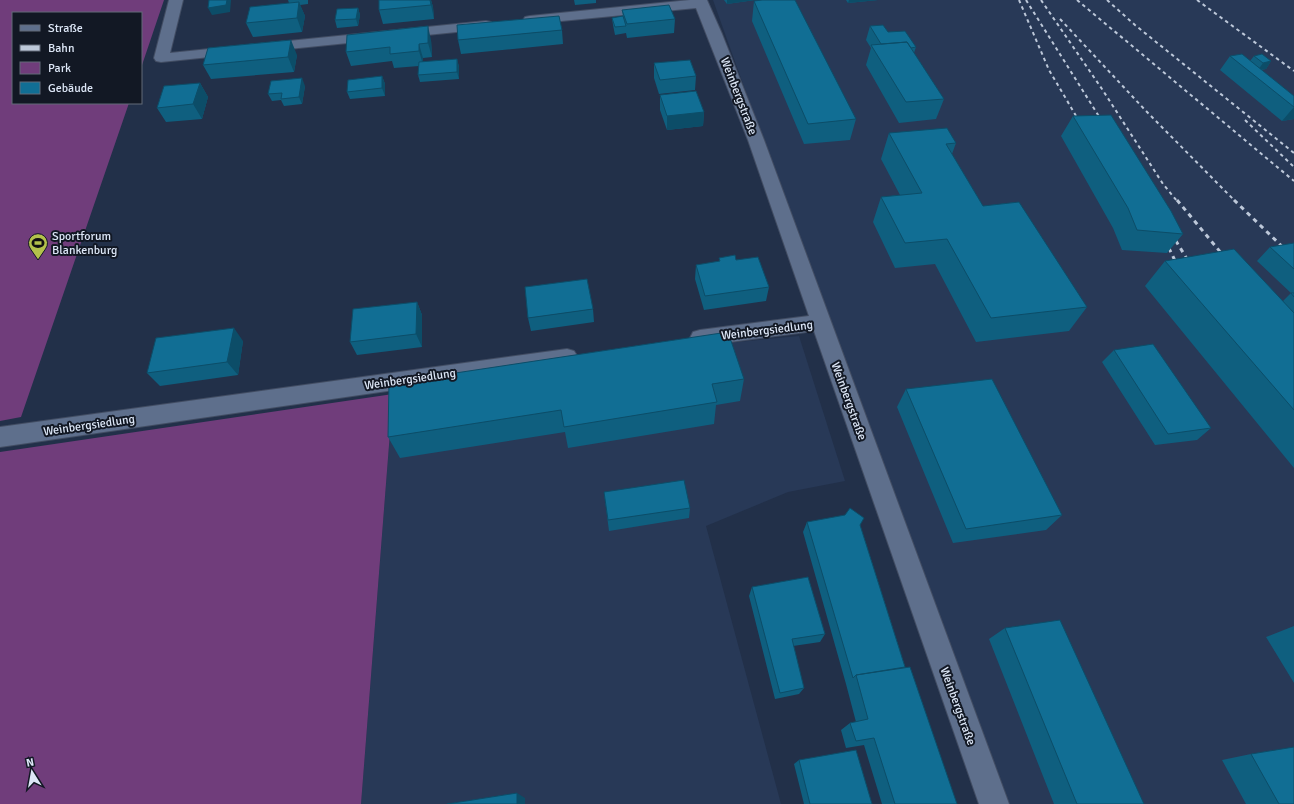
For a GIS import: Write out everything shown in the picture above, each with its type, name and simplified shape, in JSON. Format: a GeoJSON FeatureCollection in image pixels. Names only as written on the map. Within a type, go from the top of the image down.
{"type":"FeatureCollection","features":[{"type":"Feature","properties":{"kind":"street"},"geometry":{"type":"LineString","coordinates":[[176,0],[160,58],[498,24]]}},
{"type":"Feature","properties":{"kind":"street"},"geometry":{"type":"LineString","coordinates":[[513,22],[701,1]]}},
{"type":"Feature","properties":{"kind":"street","name":"Weinbergstraße"},"geometry":{"type":"LineString","coordinates":[[701,1],[756,140],[820,323],[994,804]]}},
{"type":"Feature","properties":{"kind":"street","name":"Weinbergsiedlung"},"geometry":{"type":"LineString","coordinates":[[684,340],[778,327],[820,323]]}},
{"type":"Feature","properties":{"kind":"street","name":"Weinbergsiedlung"},"geometry":{"type":"LineString","coordinates":[[0,437],[590,354]]}},
{"type":"Feature","properties":{"kind":"shaded area"},"geometry":{"type":"Polygon","coordinates":[[[713,0],[1294,0],[1294,804],[1000,804],[713,0]]]}},
{"type":"Feature","properties":{"kind":"shaded area"},"geometry":{"type":"Polygon","coordinates":[[[799,336],[845,481],[788,492],[706,526],[781,804],[361,804],[393,394],[696,346],[799,336]]]}},
{"type":"Feature","properties":{"kind":"green space","name":"Sportforum Blankenburg"},"geometry":{"type":"Polygon","coordinates":[[[0,0],[164,0],[142,65],[142,12],[12,12],[12,104],[129,104],[21,417],[0,421],[0,0]]]}},
{"type":"Feature","properties":{"kind":"green space"},"geometry":{"type":"Polygon","coordinates":[[[393,394],[361,804],[0,804],[0,452],[393,394]]]}},
{"type":"Feature","properties":{"kind":"building"},"geometry":{"type":"Polygon","coordinates":[[[209,0],[227,0],[226,5],[208,8],[209,0]]]}},
{"type":"Feature","properties":{"kind":"building"},"geometry":{"type":"Polygon","coordinates":[[[379,0],[430,0],[431,5],[379,10],[379,0]]]}},
{"type":"Feature","properties":{"kind":"building"},"geometry":{"type":"Polygon","coordinates":[[[795,0],[856,119],[808,124],[754,1],[795,0]]]}},
{"type":"Feature","properties":{"kind":"building"},"geometry":{"type":"Polygon","coordinates":[[[299,2],[297,18],[246,23],[250,7],[299,2]]]}},
{"type":"Feature","properties":{"kind":"building"},"geometry":{"type":"Polygon","coordinates":[[[669,5],[675,19],[627,24],[622,10],[669,5]]]}},
{"type":"Feature","properties":{"kind":"building"},"geometry":{"type":"Polygon","coordinates":[[[358,8],[356,19],[335,20],[337,9],[358,8]]]}},
{"type":"Feature","properties":{"kind":"building"},"geometry":{"type":"Polygon","coordinates":[[[559,16],[562,30],[458,40],[457,25],[559,16]]]}},
{"type":"Feature","properties":{"kind":"building"},"geometry":{"type":"Polygon","coordinates":[[[623,16],[626,26],[615,27],[612,18],[623,16]]]}},
{"type":"Feature","properties":{"kind":"building"},"geometry":{"type":"Polygon","coordinates":[[[883,25],[888,32],[905,31],[916,47],[911,48],[907,42],[881,44],[870,26],[883,25]]]}},
{"type":"Feature","properties":{"kind":"building"},"geometry":{"type":"Polygon","coordinates":[[[428,26],[428,43],[419,44],[419,51],[390,54],[390,47],[346,52],[347,35],[428,26]]]}},
{"type":"Feature","properties":{"kind":"building"},"geometry":{"type":"Polygon","coordinates":[[[291,40],[288,57],[203,65],[208,48],[291,40]]]}},
{"type":"Feature","properties":{"kind":"building"},"geometry":{"type":"Polygon","coordinates":[[[907,42],[944,99],[906,102],[871,45],[907,42]]]}},
{"type":"Feature","properties":{"kind":"building"},"geometry":{"type":"Polygon","coordinates":[[[1242,54],[1294,96],[1294,107],[1230,56],[1242,54]]]}},
{"type":"Feature","properties":{"kind":"building"},"geometry":{"type":"Polygon","coordinates":[[[1262,54],[1271,61],[1263,63],[1254,56],[1262,54]]]}},
{"type":"Feature","properties":{"kind":"building"},"geometry":{"type":"Polygon","coordinates":[[[457,59],[457,72],[418,75],[419,62],[457,59]]]}},
{"type":"Feature","properties":{"kind":"building"},"geometry":{"type":"Polygon","coordinates":[[[690,60],[696,76],[660,80],[654,63],[690,60]]]}},
{"type":"Feature","properties":{"kind":"building"},"geometry":{"type":"Polygon","coordinates":[[[382,76],[382,88],[347,92],[348,80],[382,76]]]}},
{"type":"Feature","properties":{"kind":"building"},"geometry":{"type":"Polygon","coordinates":[[[302,78],[299,97],[281,99],[282,93],[268,94],[271,81],[302,78]]]}},
{"type":"Feature","properties":{"kind":"building"},"geometry":{"type":"Polygon","coordinates":[[[200,83],[193,104],[157,108],[164,86],[200,83]]]}},
{"type":"Feature","properties":{"kind":"building"},"geometry":{"type":"Polygon","coordinates":[[[696,91],[704,112],[667,116],[660,95],[696,91]]]}},
{"type":"Feature","properties":{"kind":"building"},"geometry":{"type":"Polygon","coordinates":[[[1111,115],[1171,211],[1183,234],[1137,230],[1128,208],[1073,116],[1111,115]]]}},
{"type":"Feature","properties":{"kind":"building"},"geometry":{"type":"Polygon","coordinates":[[[947,128],[956,143],[946,144],[983,206],[1019,202],[1087,307],[991,318],[947,239],[905,243],[881,197],[922,193],[889,133],[947,128]]]}},
{"type":"Feature","properties":{"kind":"building"},"geometry":{"type":"Polygon","coordinates":[[[1294,243],[1294,269],[1270,247],[1294,243]]]}},
{"type":"Feature","properties":{"kind":"building"},"geometry":{"type":"Polygon","coordinates":[[[1234,249],[1294,313],[1294,410],[1165,261],[1234,249]]]}},
{"type":"Feature","properties":{"kind":"building"},"geometry":{"type":"Polygon","coordinates":[[[735,255],[736,260],[758,257],[769,287],[705,296],[696,265],[720,261],[719,258],[735,255]]]}},
{"type":"Feature","properties":{"kind":"building"},"geometry":{"type":"Polygon","coordinates":[[[587,279],[593,309],[528,318],[525,287],[587,279]]]}},
{"type":"Feature","properties":{"kind":"building"},"geometry":{"type":"Polygon","coordinates":[[[417,302],[416,334],[350,342],[353,309],[417,302]]]}},
{"type":"Feature","properties":{"kind":"building"},"geometry":{"type":"Polygon","coordinates":[[[234,328],[227,362],[147,373],[156,338],[234,328]]]}},
{"type":"Feature","properties":{"kind":"building"},"geometry":{"type":"Polygon","coordinates":[[[728,332],[744,379],[712,384],[717,402],[564,427],[561,410],[388,437],[389,383],[728,332]]]}},
{"type":"Feature","properties":{"kind":"building"},"geometry":{"type":"Polygon","coordinates":[[[1153,344],[1211,428],[1168,434],[1114,350],[1153,344]]]}},
{"type":"Feature","properties":{"kind":"building"},"geometry":{"type":"Polygon","coordinates":[[[992,379],[1062,515],[966,529],[906,389],[992,379]]]}},
{"type":"Feature","properties":{"kind":"building"},"geometry":{"type":"Polygon","coordinates":[[[684,480],[690,508],[608,520],[604,492],[684,480]]]}},
{"type":"Feature","properties":{"kind":"building"},"geometry":{"type":"Polygon","coordinates":[[[850,508],[864,518],[860,525],[905,667],[856,675],[853,678],[807,522],[845,515],[850,508]]]}},
{"type":"Feature","properties":{"kind":"building"},"geometry":{"type":"Polygon","coordinates":[[[808,577],[825,634],[792,639],[804,688],[780,693],[752,587],[808,577]]]}},
{"type":"Feature","properties":{"kind":"building"},"geometry":{"type":"Polygon","coordinates":[[[1060,620],[1144,804],[1077,804],[1005,628],[1060,620]]]}},
{"type":"Feature","properties":{"kind":"building"},"geometry":{"type":"Polygon","coordinates":[[[910,667],[957,804],[895,804],[874,738],[856,741],[850,723],[868,719],[856,675],[910,667]]]}},
{"type":"Feature","properties":{"kind":"building"},"geometry":{"type":"Polygon","coordinates":[[[1294,747],[1294,804],[1279,804],[1251,754],[1294,747]]]}},
{"type":"Feature","properties":{"kind":"building"},"geometry":{"type":"Polygon","coordinates":[[[856,750],[872,804],[810,804],[799,760],[856,750]]]}},
{"type":"Feature","properties":{"kind":"building"},"geometry":{"type":"Polygon","coordinates":[[[517,793],[517,804],[447,804],[517,793]]]}},
{"type":"Feature","properties":{"kind":"railway"},"geometry":{"type":"LineString","coordinates":[[1019,0],[1049,70],[1082,126]]}},
{"type":"Feature","properties":{"kind":"railway"},"geometry":{"type":"LineString","coordinates":[[1026,0],[1105,126]]}},
{"type":"Feature","properties":{"kind":"railway"},"geometry":{"type":"LineString","coordinates":[[1041,0],[1102,89],[1163,184],[1177,201]]}},
{"type":"Feature","properties":{"kind":"railway"},"geometry":{"type":"LineString","coordinates":[[1077,0],[1294,181]]}},
{"type":"Feature","properties":{"kind":"railway"},"geometry":{"type":"LineString","coordinates":[[1107,0],[1135,25],[1294,153]]}},
{"type":"Feature","properties":{"kind":"railway"},"geometry":{"type":"LineString","coordinates":[[1197,0],[1294,71]]}},
{"type":"Feature","properties":{"kind":"railway"},"geometry":{"type":"LineString","coordinates":[[1060,19],[1146,111],[1234,200]]}},
{"type":"Feature","properties":{"kind":"railway"},"geometry":{"type":"LineString","coordinates":[[1245,120],[1294,167]]}},
{"type":"Feature","properties":{"kind":"railway"},"geometry":{"type":"LineString","coordinates":[[1177,200],[1227,260]]}},
{"type":"Feature","properties":{"kind":"railway"},"geometry":{"type":"LineString","coordinates":[[1234,200],[1294,258]]}},
{"type":"Feature","properties":{"kind":"railway"},"geometry":{"type":"LineString","coordinates":[[1171,233],[1192,267]]}},
{"type":"Feature","properties":{"kind":"railway"},"geometry":{"type":"LineString","coordinates":[[1165,240],[1179,269]]}},
{"type":"Feature","properties":{"kind":"place","name":"Sportforum Blankenburg"},"geometry":{"type":"Point","coordinates":[38,260]}}]}
